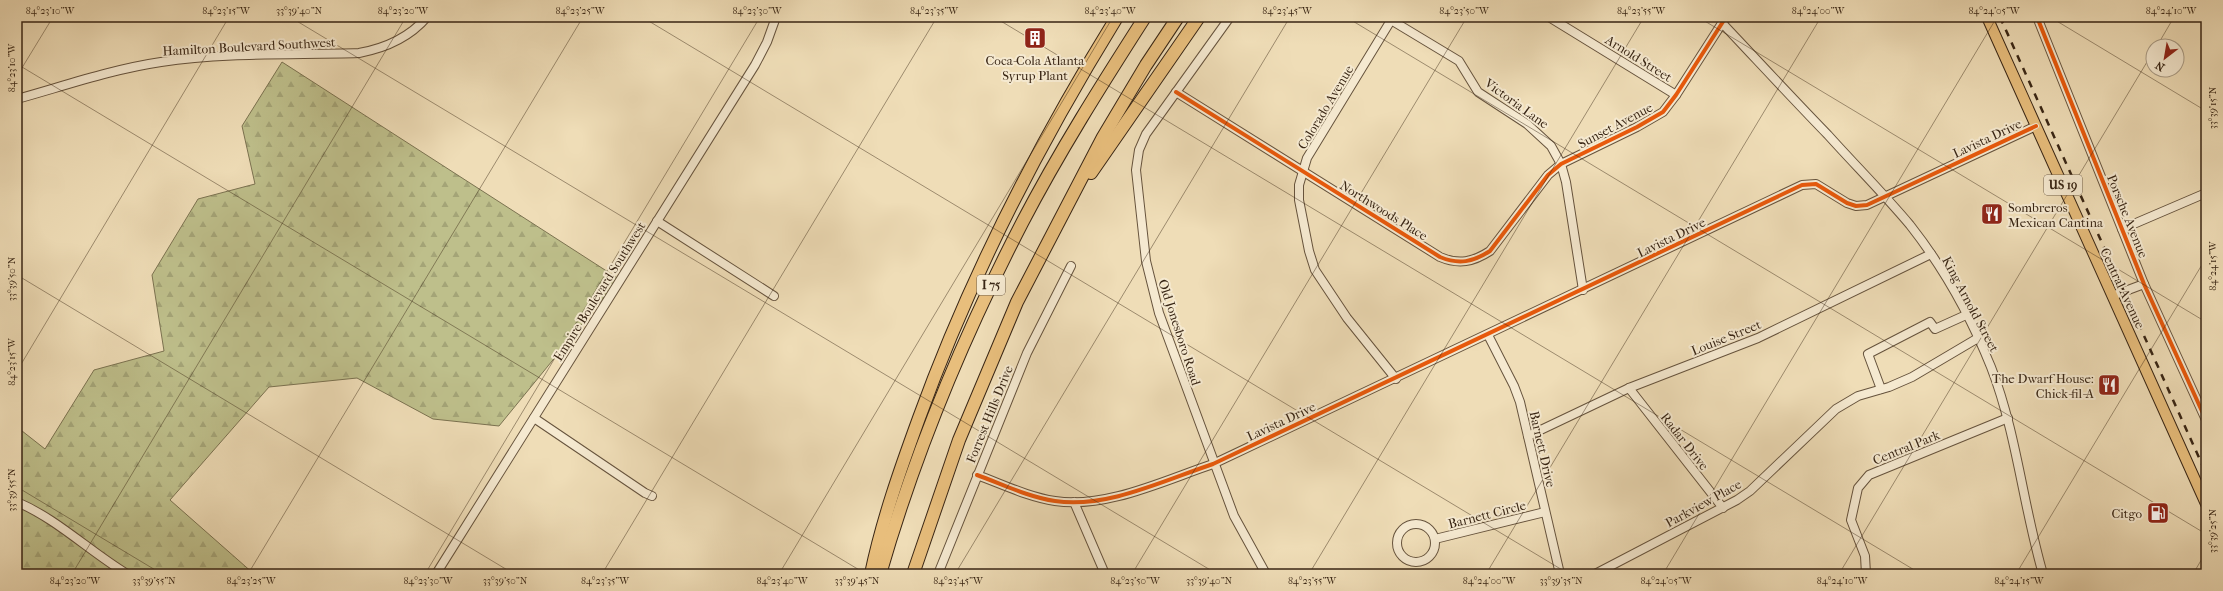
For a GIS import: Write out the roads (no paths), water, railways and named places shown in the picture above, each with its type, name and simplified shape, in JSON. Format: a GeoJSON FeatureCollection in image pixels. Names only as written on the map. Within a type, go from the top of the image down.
{"type":"FeatureCollection","features":[{"type":"Feature","properties":{"kind":"highway"},"geometry":{"type":"LineString","coordinates":[[871,574],[888,506],[931,385],[986,254],[1025,176],[1067,100],[1117,17]]}},
{"type":"Feature","properties":{"kind":"highway","name":"I 75"},"geometry":{"type":"LineString","coordinates":[[880,574],[936,410],[990,288],[1022,222],[1056,160],[1145,17]]}},
{"type":"Feature","properties":{"kind":"highway","name":"I 75"},"geometry":{"type":"LineString","coordinates":[[913,574],[942,484],[976,397],[1017,302],[1103,137],[1146,65],[1178,17]]}},
{"type":"Feature","properties":{"kind":"highway"},"geometry":{"type":"LineString","coordinates":[[1064,212],[1199,17]]}},
{"type":"Feature","properties":{"kind":"main road","name":"Central Avenue"},"geometry":{"type":"LineString","coordinates":[[1987,17],[2206,504]]}},
{"type":"Feature","properties":{"kind":"street","name":"Hamilton Boulevard Southwest"},"geometry":{"type":"LineString","coordinates":[[17,99],[125,69],[161,62],[203,58],[359,53],[378,49],[398,42],[418,28],[427,17]]}},
{"type":"Feature","properties":{"kind":"street","name":"Empire Boulevard Southwest"},"geometry":{"type":"LineString","coordinates":[[436,574],[755,65],[767,42],[776,17]]}},
{"type":"Feature","properties":{"kind":"street"},"geometry":{"type":"LineString","coordinates":[[1176,92],[1230,17]]}},
{"type":"Feature","properties":{"kind":"street","name":"Arnold Street"},"geometry":{"type":"LineString","coordinates":[[1549,17],[1676,95]]}},
{"type":"Feature","properties":{"kind":"street","name":"Porsche Avenue"},"geometry":{"type":"LineString","coordinates":[[2037,17],[2144,284],[2206,420]]}},
{"type":"Feature","properties":{"kind":"street","name":"Victoria Lane"},"geometry":{"type":"LineString","coordinates":[[1392,18],[1459,62],[1478,92],[1538,132],[1551,146],[1561,164],[1566,182],[1583,290]]}},
{"type":"Feature","properties":{"kind":"street","name":"Colorado Avenue"},"geometry":{"type":"LineString","coordinates":[[1392,18],[1302,170],[1299,185],[1299,200],[1309,252],[1315,270],[1347,318],[1396,379]]}},
{"type":"Feature","properties":{"kind":"street","name":"Sunset Avenue"},"geometry":{"type":"LineString","coordinates":[[1561,164],[1637,128],[1663,112],[1676,95],[1724,20]]}},
{"type":"Feature","properties":{"kind":"street","name":"King Arnold Street"},"geometry":{"type":"LineString","coordinates":[[1724,20],[1886,197],[1930,254],[1966,315],[1991,368],[2008,418],[2033,538],[2043,574]]}},
{"type":"Feature","properties":{"kind":"street","name":"Northwoods Place"},"geometry":{"type":"LineString","coordinates":[[1176,92],[1450,262],[1462,263],[1477,260],[1490,251],[1548,175],[1561,164]]}},
{"type":"Feature","properties":{"kind":"street","name":"Old Jonesboro Road"},"geometry":{"type":"LineString","coordinates":[[1176,92],[1146,134],[1139,150],[1136,170],[1139,211],[1146,261],[1159,312],[1213,464],[1234,516],[1266,574]]}},
{"type":"Feature","properties":{"kind":"street","name":"Lavista Drive"},"geometry":{"type":"LineString","coordinates":[[977,475],[1038,497],[1074,502],[1113,497],[1213,464],[1396,379],[1802,185],[1816,184],[1847,203],[1856,206],[1867,205],[2036,126]]}},
{"type":"Feature","properties":{"kind":"street"},"geometry":{"type":"LineString","coordinates":[[2122,229],[2206,193]]}},
{"type":"Feature","properties":{"kind":"street"},"geometry":{"type":"LineString","coordinates":[[658,221],[774,296]]}},
{"type":"Feature","properties":{"kind":"street","name":"Louise Street"},"geometry":{"type":"LineString","coordinates":[[1528,436],[1629,388],[1758,338],[1930,254]]}},
{"type":"Feature","properties":{"kind":"street","name":"Forrest Hills Drive"},"geometry":{"type":"LineString","coordinates":[[938,574],[1027,353],[1071,266]]}},
{"type":"Feature","properties":{"kind":"street"},"geometry":{"type":"LineString","coordinates":[[2112,296],[2144,284]]}},
{"type":"Feature","properties":{"kind":"street"},"geometry":{"type":"LineString","coordinates":[[1881,389],[1868,354],[1930,322],[1934,329],[1966,315]]}},
{"type":"Feature","properties":{"kind":"street","name":"Barnett Drive"},"geometry":{"type":"LineString","coordinates":[[1488,335],[1514,386],[1528,436],[1560,574]]}},
{"type":"Feature","properties":{"kind":"street","name":"Parkview Place"},"geometry":{"type":"LineString","coordinates":[[1594,574],[1723,508],[1750,491],[1832,412],[1846,401],[1912,378],[1978,338]]}},
{"type":"Feature","properties":{"kind":"street","name":"Radar Drive"},"geometry":{"type":"LineString","coordinates":[[1629,388],[1723,508]]}},
{"type":"Feature","properties":{"kind":"street"},"geometry":{"type":"LineString","coordinates":[[534,418],[644,493],[652,496]]}},
{"type":"Feature","properties":{"kind":"street","name":"Central Park"},"geometry":{"type":"LineString","coordinates":[[1866,574],[1865,556],[1851,520],[1858,488],[1869,474],[2008,418]]}},
{"type":"Feature","properties":{"kind":"street"},"geometry":{"type":"LineString","coordinates":[[17,502],[32,508],[56,523],[99,557],[127,574]]}},
{"type":"Feature","properties":{"kind":"street"},"geometry":{"type":"LineString","coordinates":[[1074,502],[1105,574]]}},
{"type":"Feature","properties":{"kind":"street","name":"Barnett Circle"},"geometry":{"type":"LineString","coordinates":[[1435,539],[1546,512]]}},
{"type":"Feature","properties":{"kind":"street","name":"Barnett Circle"},"geometry":{"type":"LineString","coordinates":[[1417,524],[1428,528],[1435,539],[1434,552],[1430,557],[1419,563],[1413,563],[1402,556],[1397,545],[1400,533],[1410,525],[1417,524]]}},
{"type":"Feature","properties":{"kind":"railway"},"geometry":{"type":"LineString","coordinates":[[2000,17],[2206,473]]}},
{"type":"Feature","properties":{"kind":"place","name":"Coca-Cola Atlanta Syrup Plant"},"geometry":{"type":"Point","coordinates":[1035,38]}},
{"type":"Feature","properties":{"kind":"place","name":"Sombreros Mexican Cantina"},"geometry":{"type":"Point","coordinates":[1992,214]}},
{"type":"Feature","properties":{"kind":"place","name":"The Dwarf House: Chick-fil-A"},"geometry":{"type":"Point","coordinates":[2109,385]}},
{"type":"Feature","properties":{"kind":"place","name":"Citgo"},"geometry":{"type":"Point","coordinates":[2158,513]}}]}
